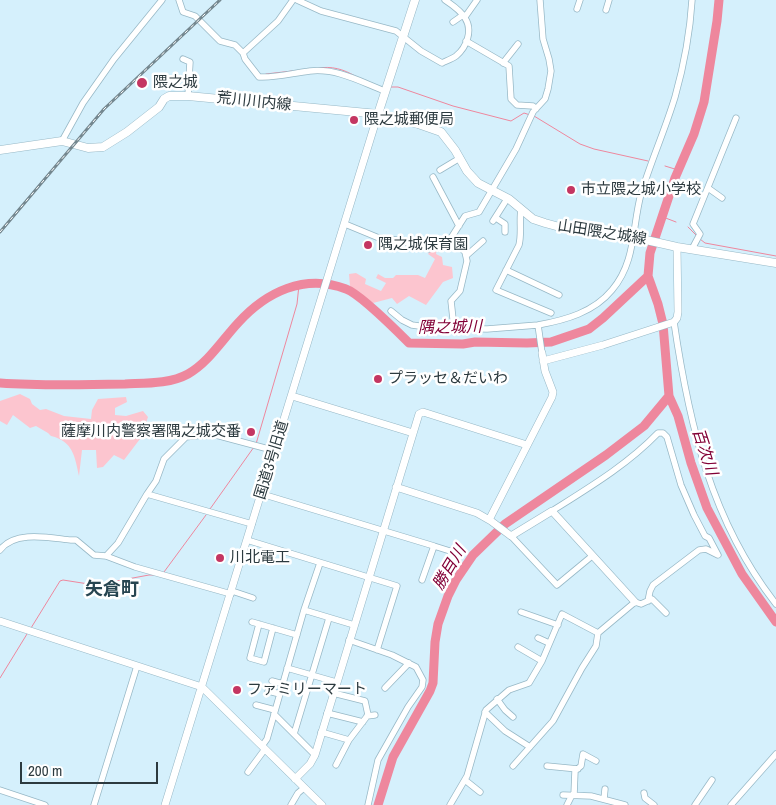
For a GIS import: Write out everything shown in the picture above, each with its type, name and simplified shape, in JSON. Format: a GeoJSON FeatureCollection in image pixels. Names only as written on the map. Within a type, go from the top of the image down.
{"type":"FeatureCollection","features":[{"type":"Feature","properties":{"kind":"main road"},"geometry":{"type":"LineString","coordinates":[[378,114],[415,0]]}},
{"type":"Feature","properties":{"kind":"main road","name":"荒川川内線"},"geometry":{"type":"LineString","coordinates":[[0,150],[62,141],[88,148],[104,147],[127,132],[158,107],[168,96],[188,96],[378,114]]}},
{"type":"Feature","properties":{"kind":"main road","name":"山田隈之城線"},"geometry":{"type":"LineString","coordinates":[[378,114],[441,132],[471,177],[508,199],[533,219],[574,231],[614,234],[776,263]]}},
{"type":"Feature","properties":{"kind":"street"},"geometry":{"type":"LineString","coordinates":[[62,141],[83,103],[114,59],[162,0]]}},
{"type":"Feature","properties":{"kind":"street"},"geometry":{"type":"LineString","coordinates":[[178,0],[183,12],[195,16],[220,41],[235,46],[243,53],[244,60],[259,77],[267,78],[310,71],[339,73],[386,89]]}},
{"type":"Feature","properties":{"kind":"street"},"geometry":{"type":"LineString","coordinates":[[243,53],[278,21],[293,0]]}},
{"type":"Feature","properties":{"kind":"street"},"geometry":{"type":"LineString","coordinates":[[297,0],[321,11],[396,31],[420,51],[442,63],[456,56],[466,42],[470,29],[464,16],[444,0]]}},
{"type":"Feature","properties":{"kind":"street"},"geometry":{"type":"LineString","coordinates":[[453,22],[464,16],[477,0]]}},
{"type":"Feature","properties":{"kind":"street"},"geometry":{"type":"LineString","coordinates":[[345,224],[379,238],[398,240],[429,249],[445,239],[451,238],[468,214],[479,212],[516,149],[533,113],[545,99],[551,71],[542,40],[540,0]]}},
{"type":"Feature","properties":{"kind":"street"},"geometry":{"type":"LineString","coordinates":[[577,9],[580,0]]}},
{"type":"Feature","properties":{"kind":"street"},"geometry":{"type":"LineString","coordinates":[[606,10],[609,0]]}},
{"type":"Feature","properties":{"kind":"street"},"geometry":{"type":"LineString","coordinates":[[391,311],[412,325],[433,328],[487,329],[538,326],[588,310],[607,296],[624,272],[636,238],[642,193],[674,97],[687,46],[692,0]]}},
{"type":"Feature","properties":{"kind":"street"},"geometry":{"type":"LineString","coordinates":[[466,42],[509,66],[511,100],[517,105],[532,106],[533,113]]}},
{"type":"Feature","properties":{"kind":"street"},"geometry":{"type":"LineString","coordinates":[[503,63],[518,44]]}},
{"type":"Feature","properties":{"kind":"street"},"geometry":{"type":"LineString","coordinates":[[183,59],[190,62],[188,96]]}},
{"type":"Feature","properties":{"kind":"street","name":"国道3号旧道"},"geometry":{"type":"LineString","coordinates":[[165,805],[276,450],[378,114]]}},
{"type":"Feature","properties":{"kind":"street"},"geometry":{"type":"LineString","coordinates":[[692,249],[700,234],[693,224],[736,118]]}},
{"type":"Feature","properties":{"kind":"street"},"geometry":{"type":"LineString","coordinates":[[440,170],[460,158]]}},
{"type":"Feature","properties":{"kind":"street"},"geometry":{"type":"LineString","coordinates":[[432,177],[459,226]]}},
{"type":"Feature","properties":{"kind":"street"},"geometry":{"type":"LineString","coordinates":[[708,188],[722,198]]}},
{"type":"Feature","properties":{"kind":"street"},"geometry":{"type":"LineString","coordinates":[[505,232],[506,224],[494,220],[508,199]]}},
{"type":"Feature","properties":{"kind":"street"},"geometry":{"type":"LineString","coordinates":[[521,209],[519,221],[521,238],[519,245],[496,290],[552,313]]}},
{"type":"Feature","properties":{"kind":"street"},"geometry":{"type":"LineString","coordinates":[[451,238],[464,252],[467,261],[463,284],[460,291],[451,301],[454,328]]}},
{"type":"Feature","properties":{"kind":"street"},"geometry":{"type":"LineString","coordinates":[[466,256],[480,247],[483,241]]}},
{"type":"Feature","properties":{"kind":"street"},"geometry":{"type":"LineString","coordinates":[[542,357],[564,356],[673,322],[677,318],[678,312],[675,246]]}},
{"type":"Feature","properties":{"kind":"street"},"geometry":{"type":"LineString","coordinates":[[506,270],[559,295]]}},
{"type":"Feature","properties":{"kind":"street"},"geometry":{"type":"LineString","coordinates":[[673,322],[687,404],[710,485],[740,551],[776,604]]}},
{"type":"Feature","properties":{"kind":"street"},"geometry":{"type":"LineString","coordinates":[[490,520],[552,397],[553,392],[542,357],[538,326]]}},
{"type":"Feature","properties":{"kind":"street"},"geometry":{"type":"LineString","coordinates":[[292,396],[413,433]]}},
{"type":"Feature","properties":{"kind":"street"},"geometry":{"type":"LineString","coordinates":[[295,779],[310,764],[314,756],[419,414],[423,412],[527,445]]}},
{"type":"Feature","properties":{"kind":"street"},"geometry":{"type":"LineString","coordinates":[[509,535],[608,476],[633,457],[658,433],[663,432],[667,437],[681,484],[694,515],[718,555],[706,549],[698,550],[653,585],[648,602]]}},
{"type":"Feature","properties":{"kind":"street"},"geometry":{"type":"LineString","coordinates":[[106,556],[118,543],[156,481],[164,459],[186,437],[212,434],[276,450]]}},
{"type":"Feature","properties":{"kind":"street"},"geometry":{"type":"LineString","coordinates":[[396,488],[477,513],[490,520],[509,535],[557,585],[592,556]]}},
{"type":"Feature","properties":{"kind":"street"},"geometry":{"type":"LineString","coordinates":[[148,494],[252,524]]}},
{"type":"Feature","properties":{"kind":"street"},"geometry":{"type":"LineString","coordinates":[[262,494],[450,551]]}},
{"type":"Feature","properties":{"kind":"street"},"geometry":{"type":"LineString","coordinates":[[552,511],[635,602],[641,604],[652,599],[666,613]]}},
{"type":"Feature","properties":{"kind":"street"},"geometry":{"type":"LineString","coordinates":[[0,550],[8,542],[20,538],[76,540],[94,556],[106,556],[161,574],[253,598]]}},
{"type":"Feature","properties":{"kind":"street"},"geometry":{"type":"LineString","coordinates":[[247,540],[397,586],[377,650]]}},
{"type":"Feature","properties":{"kind":"street"},"geometry":{"type":"LineString","coordinates":[[422,580],[434,546]]}},
{"type":"Feature","properties":{"kind":"street"},"geometry":{"type":"LineString","coordinates":[[248,772],[267,739],[304,610],[320,563]]}},
{"type":"Feature","properties":{"kind":"street"},"geometry":{"type":"LineString","coordinates":[[513,766],[553,721],[596,646],[598,632],[635,602]]}},
{"type":"Feature","properties":{"kind":"street"},"geometry":{"type":"LineString","coordinates":[[304,610],[354,625]]}},
{"type":"Feature","properties":{"kind":"street"},"geometry":{"type":"LineString","coordinates":[[521,612],[558,625]]}},
{"type":"Feature","properties":{"kind":"street"},"geometry":{"type":"LineString","coordinates":[[452,804],[465,780],[485,712],[509,690],[529,683],[542,661],[562,614],[598,632]]}},
{"type":"Feature","properties":{"kind":"street"},"geometry":{"type":"LineString","coordinates":[[294,734],[329,618]]}},
{"type":"Feature","properties":{"kind":"street"},"geometry":{"type":"LineString","coordinates":[[0,621],[202,687],[322,805]]}},
{"type":"Feature","properties":{"kind":"street"},"geometry":{"type":"LineString","coordinates":[[252,622],[297,635]]}},
{"type":"Feature","properties":{"kind":"street"},"geometry":{"type":"LineString","coordinates":[[259,624],[250,658],[264,662],[273,628]]}},
{"type":"Feature","properties":{"kind":"street"},"geometry":{"type":"LineString","coordinates":[[538,638],[549,644]]}},
{"type":"Feature","properties":{"kind":"street"},"geometry":{"type":"LineString","coordinates":[[349,640],[409,663],[416,667],[422,680],[422,687],[408,707],[378,760],[368,805]]}},
{"type":"Feature","properties":{"kind":"street"},"geometry":{"type":"LineString","coordinates":[[518,647],[542,661]]}},
{"type":"Feature","properties":{"kind":"street"},"geometry":{"type":"LineString","coordinates":[[385,688],[409,663]]}},
{"type":"Feature","properties":{"kind":"street"},"geometry":{"type":"LineString","coordinates":[[94,805],[137,666]]}},
{"type":"Feature","properties":{"kind":"street"},"geometry":{"type":"LineString","coordinates":[[287,668],[336,682]]}},
{"type":"Feature","properties":{"kind":"street"},"geometry":{"type":"LineString","coordinates":[[272,681],[283,684]]}},
{"type":"Feature","properties":{"kind":"street"},"geometry":{"type":"LineString","coordinates":[[268,691],[280,694]]}},
{"type":"Feature","properties":{"kind":"street"},"geometry":{"type":"LineString","coordinates":[[333,693],[368,702],[366,718],[349,740],[336,764]]}},
{"type":"Feature","properties":{"kind":"street"},"geometry":{"type":"LineString","coordinates":[[497,699],[513,717]]}},
{"type":"Feature","properties":{"kind":"street"},"geometry":{"type":"LineString","coordinates":[[256,704],[275,712],[314,756]]}},
{"type":"Feature","properties":{"kind":"street"},"geometry":{"type":"LineString","coordinates":[[327,712],[366,718],[373,723]]}},
{"type":"Feature","properties":{"kind":"street"},"geometry":{"type":"LineString","coordinates":[[485,712],[506,731],[530,748]]}},
{"type":"Feature","properties":{"kind":"street"},"geometry":{"type":"LineString","coordinates":[[366,718],[375,715]]}},
{"type":"Feature","properties":{"kind":"street"},"geometry":{"type":"LineString","coordinates":[[321,732],[349,740]]}},
{"type":"Feature","properties":{"kind":"street"},"geometry":{"type":"LineString","coordinates":[[568,805],[573,795],[576,771],[581,766],[582,754],[596,761]]}},
{"type":"Feature","properties":{"kind":"street"},"geometry":{"type":"LineString","coordinates":[[731,805],[776,754]]}},
{"type":"Feature","properties":{"kind":"street"},"geometry":{"type":"LineString","coordinates":[[547,766],[568,765],[578,769]]}},
{"type":"Feature","properties":{"kind":"street"},"geometry":{"type":"LineString","coordinates":[[465,780],[480,792]]}},
{"type":"Feature","properties":{"kind":"street"},"geometry":{"type":"LineString","coordinates":[[695,805],[712,780]]}},
{"type":"Feature","properties":{"kind":"street"},"geometry":{"type":"LineString","coordinates":[[291,805],[298,793],[304,788]]}},
{"type":"Feature","properties":{"kind":"street"},"geometry":{"type":"LineString","coordinates":[[595,805],[601,799],[605,789]]}},
{"type":"Feature","properties":{"kind":"street"},"geometry":{"type":"LineString","coordinates":[[0,790],[43,805]]}},
{"type":"Feature","properties":{"kind":"street"},"geometry":{"type":"LineString","coordinates":[[644,793],[646,798],[654,805]]}},
{"type":"Feature","properties":{"kind":"street"},"geometry":{"type":"LineString","coordinates":[[563,795],[601,799],[623,805],[626,798]]}},
{"type":"Feature","properties":{"kind":"shaded area"},"geometry":{"type":"Polygon","coordinates":[[[437,248],[436,254],[442,257],[443,265],[452,267],[453,278],[443,282],[426,305],[409,296],[397,304],[392,298],[373,303],[350,286],[349,274],[356,273],[366,279],[365,284],[381,291],[386,283],[376,278],[378,274],[385,278],[393,278],[396,275],[418,275],[425,278],[435,259],[428,254],[437,248]]]}},
{"type":"Feature","properties":{"kind":"shaded area"},"geometry":{"type":"Polygon","coordinates":[[[20,394],[30,399],[32,404],[40,410],[46,409],[64,416],[91,419],[92,410],[98,399],[126,397],[127,402],[115,408],[115,415],[126,416],[143,411],[148,417],[140,430],[143,435],[124,460],[114,455],[103,467],[97,468],[96,450],[82,450],[79,476],[72,451],[64,442],[36,426],[30,428],[13,415],[7,425],[0,421],[0,401],[20,394]]]}},
{"type":"Feature","properties":{"kind":"waterway","name":"隅之城川"},"geometry":{"type":"LineString","coordinates":[[0,383],[46,385],[125,384],[173,380],[188,374],[202,364],[238,323],[261,302],[287,288],[316,283],[331,285],[352,292],[378,313],[409,343],[551,342],[589,329],[648,276],[650,253],[675,178],[694,134],[704,102],[719,0]]}},
{"type":"Feature","properties":{"kind":"waterway"},"geometry":{"type":"LineString","coordinates":[[318,68],[328,67],[355,76]]}},
{"type":"Feature","properties":{"kind":"waterway"},"geometry":{"type":"LineString","coordinates":[[266,74],[292,71]]}},
{"type":"Feature","properties":{"kind":"waterway"},"geometry":{"type":"LineString","coordinates":[[389,87],[398,87],[453,106],[511,121],[524,113],[530,115]]}},
{"type":"Feature","properties":{"kind":"waterway"},"geometry":{"type":"LineString","coordinates":[[534,116],[580,144],[648,161]]}},
{"type":"Feature","properties":{"kind":"waterway"},"geometry":{"type":"LineString","coordinates":[[665,166],[678,170]]}},
{"type":"Feature","properties":{"kind":"waterway"},"geometry":{"type":"LineString","coordinates":[[663,217],[676,222]]}},
{"type":"Feature","properties":{"kind":"waterway"},"geometry":{"type":"LineString","coordinates":[[688,227],[697,236]]}},
{"type":"Feature","properties":{"kind":"waterway"},"geometry":{"type":"LineString","coordinates":[[700,239],[705,243],[776,256]]}},
{"type":"Feature","properties":{"kind":"waterway","name":"百次川"},"geometry":{"type":"LineString","coordinates":[[648,276],[663,324],[669,396],[678,416],[691,463],[707,508],[742,574],[776,622]]}},
{"type":"Feature","properties":{"kind":"waterway"},"geometry":{"type":"LineString","coordinates":[[256,444],[297,304],[299,285]]}},
{"type":"Feature","properties":{"kind":"waterway","name":"勝目川"},"geometry":{"type":"LineString","coordinates":[[378,805],[393,757],[433,683],[438,624],[448,596],[473,555],[505,524],[606,455],[644,426],[669,396]]}},
{"type":"Feature","properties":{"kind":"waterway"},"geometry":{"type":"LineString","coordinates":[[210,509],[254,447]]}},
{"type":"Feature","properties":{"kind":"waterway"},"geometry":{"type":"LineString","coordinates":[[164,572],[206,515]]}},
{"type":"Feature","properties":{"kind":"waterway"},"geometry":{"type":"LineString","coordinates":[[31,628],[60,581],[95,585],[149,575],[159,575]]}},
{"type":"Feature","properties":{"kind":"waterway"},"geometry":{"type":"LineString","coordinates":[[0,678],[27,634]]}},
{"type":"Feature","properties":{"kind":"railway"},"geometry":{"type":"LineString","coordinates":[[0,232],[104,109],[220,0]]}},
{"type":"Feature","properties":{"kind":"place","name":"隈之城"},"geometry":{"type":"Point","coordinates":[142,83]}},
{"type":"Feature","properties":{"kind":"place","name":"隈之城郵便局"},"geometry":{"type":"Point","coordinates":[354,120]}},
{"type":"Feature","properties":{"kind":"place","name":"市立隈之城小学校"},"geometry":{"type":"Point","coordinates":[571,190]}},
{"type":"Feature","properties":{"kind":"place","name":"隅之城保育園"},"geometry":{"type":"Point","coordinates":[368,245]}},
{"type":"Feature","properties":{"kind":"place","name":"プラッセ＆だいわ"},"geometry":{"type":"Point","coordinates":[378,379]}},
{"type":"Feature","properties":{"kind":"place","name":"薩摩川内警察署隅之城交番"},"geometry":{"type":"Point","coordinates":[251,432]}},
{"type":"Feature","properties":{"kind":"place","name":"川北電工"},"geometry":{"type":"Point","coordinates":[220,558]}},
{"type":"Feature","properties":{"kind":"place","name":"ファミリーマート"},"geometry":{"type":"Point","coordinates":[237,690]}},
{"type":"Feature","properties":{"kind":"district","name":"矢倉町"},"geometry":{"type":"Point","coordinates":[112,590]}}]}
